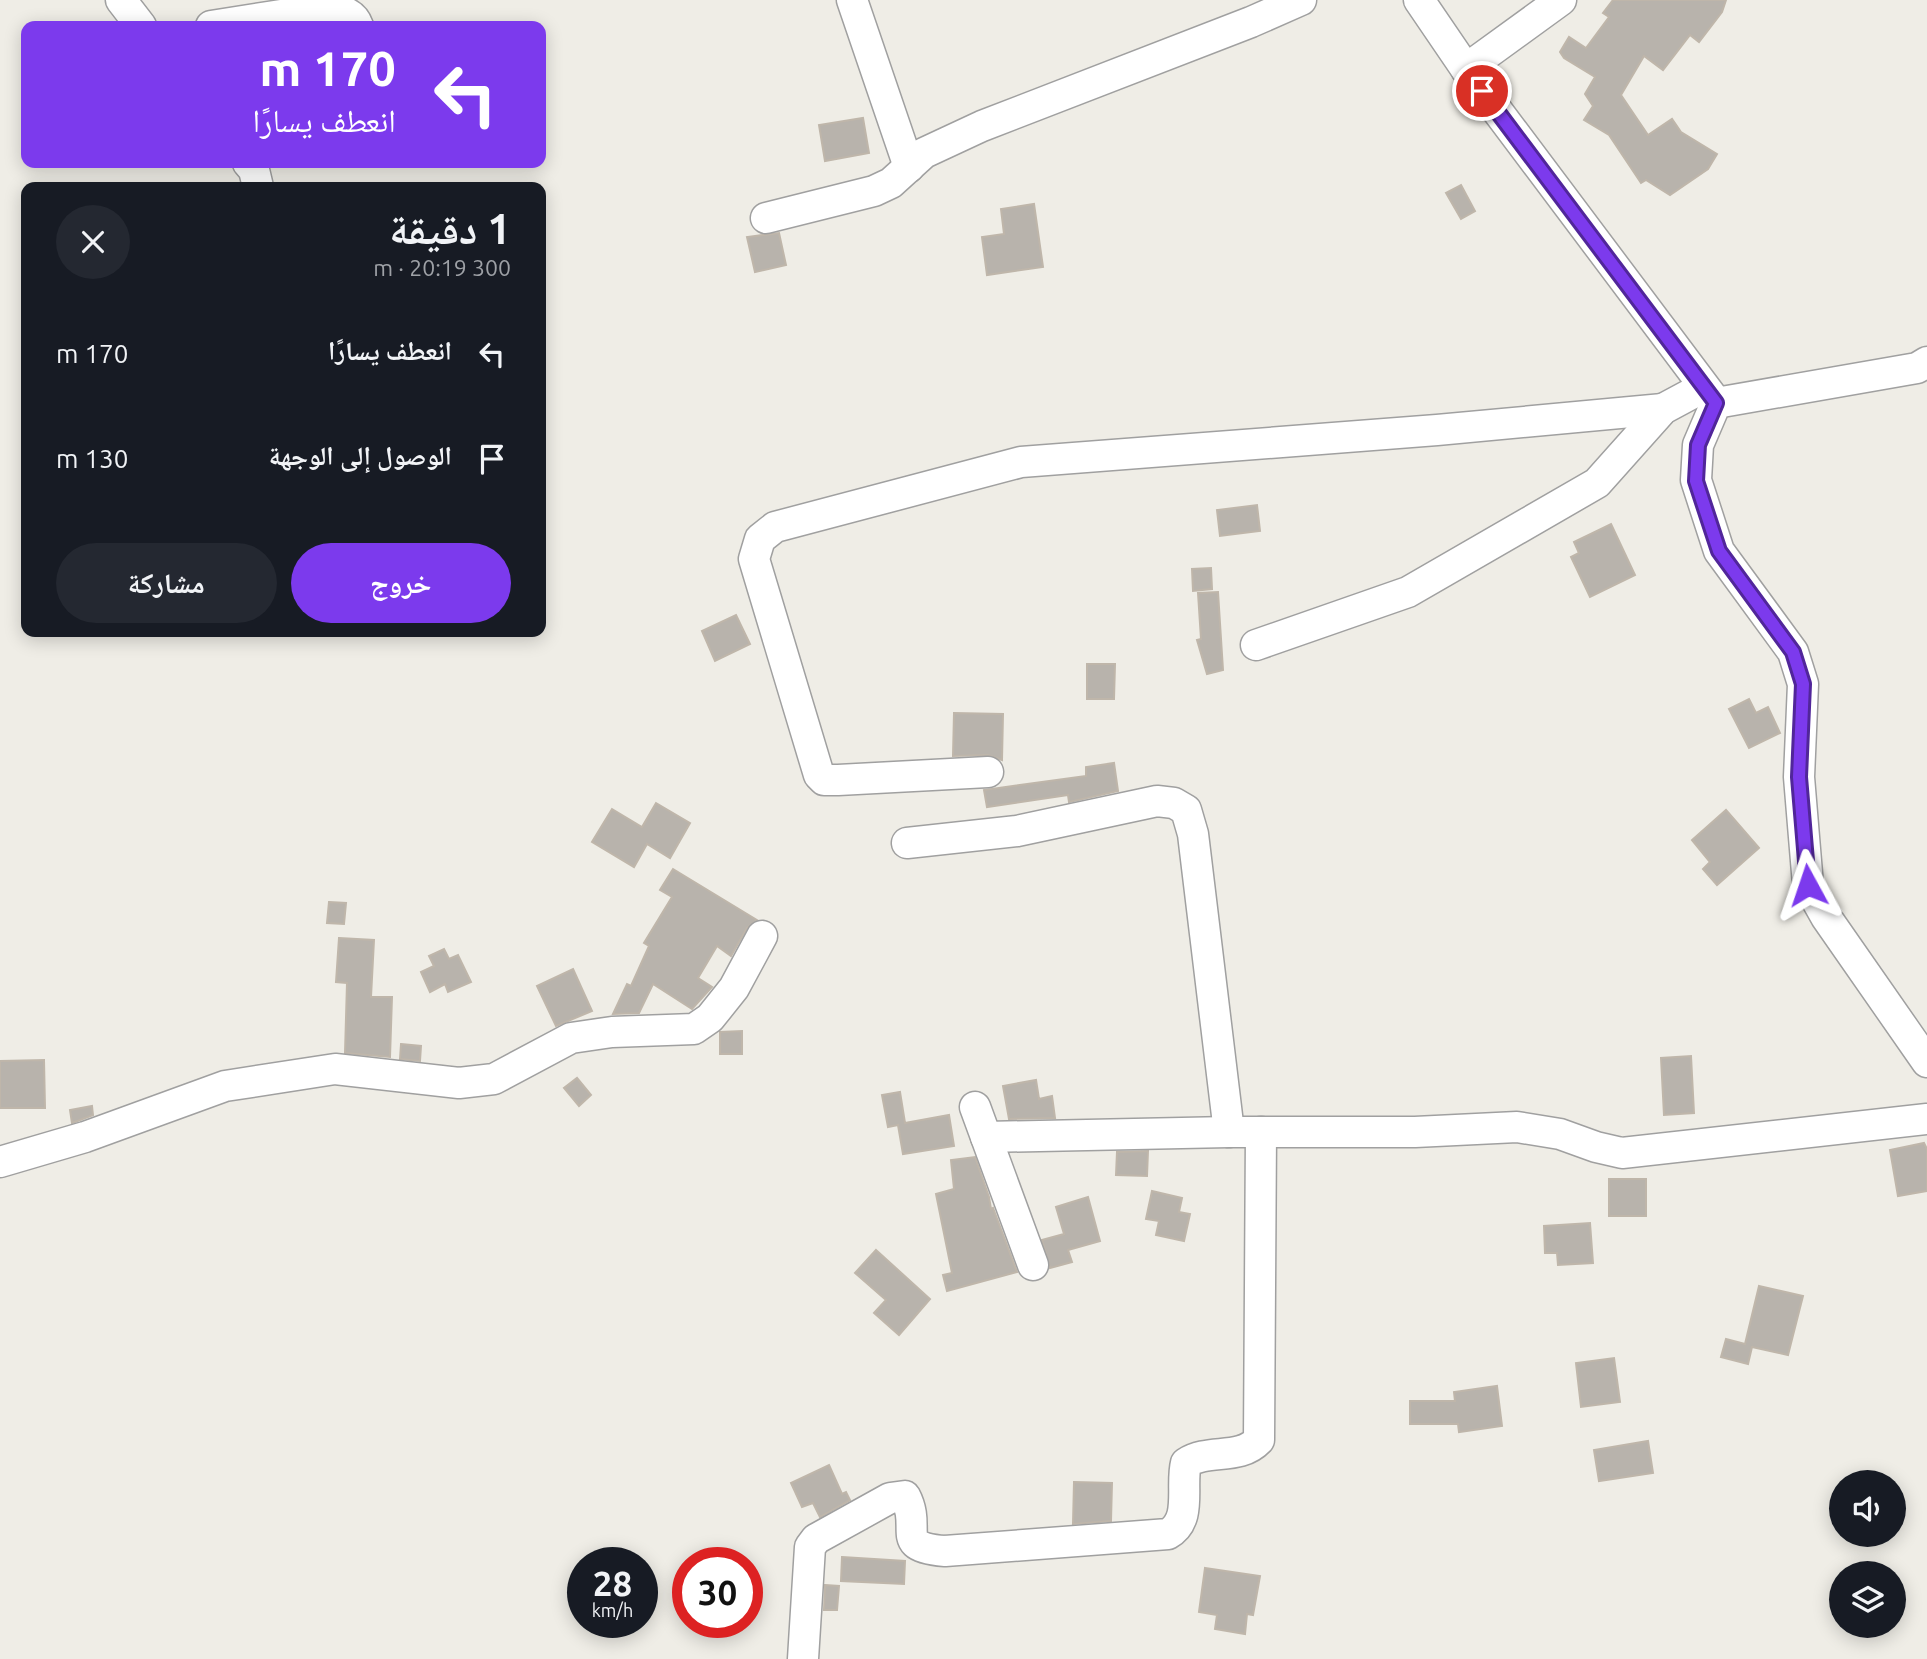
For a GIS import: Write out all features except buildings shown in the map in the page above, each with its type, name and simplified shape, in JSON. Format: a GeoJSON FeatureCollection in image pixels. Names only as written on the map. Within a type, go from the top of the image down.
{"type":"FeatureCollection","features":[{"type":"Feature","properties":{"kind":"street"},"geometry":{"type":"LineString","coordinates":[[121,0],[137,21]]}},
{"type":"Feature","properties":{"kind":"street"},"geometry":{"type":"LineString","coordinates":[[852,0],[909,167]]}},
{"type":"Feature","properties":{"kind":"street"},"geometry":{"type":"LineString","coordinates":[[766,218],[874,191],[891,183],[924,153],[982,127],[1301,0]]}},
{"type":"Feature","properties":{"kind":"street"},"geometry":{"type":"LineString","coordinates":[[1419,0],[1466,69],[1710,395]]}},
{"type":"Feature","properties":{"kind":"street"},"geometry":{"type":"LineString","coordinates":[[1466,69],[1561,0]]}},
{"type":"Feature","properties":{"kind":"street"},"geometry":{"type":"LineString","coordinates":[[243,21],[326,8],[344,11],[356,21]]}},
{"type":"Feature","properties":{"kind":"street"},"geometry":{"type":"LineString","coordinates":[[988,772],[838,780],[824,780],[819,775],[754,559],[760,539],[775,527],[1021,462],[1663,409],[1710,395],[1917,368],[1927,362]]}},
{"type":"Feature","properties":{"kind":"street"},"geometry":{"type":"LineString","coordinates":[[1710,395],[1698,445],[1696,481],[1719,551],[1793,652],[1803,684],[1799,777],[1808,885],[1826,917],[1927,1062]]}},
{"type":"Feature","properties":{"kind":"street"},"geometry":{"type":"LineString","coordinates":[[1256,645],[1408,592],[1597,483],[1663,409]]}},
{"type":"Feature","properties":{"kind":"street"},"geometry":{"type":"LineString","coordinates":[[907,843],[1017,831],[1157,801],[1174,803],[1186,810],[1193,834],[1229,1132]]}},
{"type":"Feature","properties":{"kind":"street"},"geometry":{"type":"LineString","coordinates":[[0,1162],[85,1137],[225,1086],[335,1069],[458,1083],[494,1079],[570,1038],[612,1032],[694,1029],[710,1018],[734,988],[762,936]]}},
{"type":"Feature","properties":{"kind":"street"},"geometry":{"type":"LineString","coordinates":[[975,1107],[1033,1265]]}},
{"type":"Feature","properties":{"kind":"street"},"geometry":{"type":"LineString","coordinates":[[986,1137],[1229,1132],[1415,1132],[1517,1127],[1560,1133],[1622,1153],[1927,1119]]}},
{"type":"Feature","properties":{"kind":"street"},"geometry":{"type":"LineString","coordinates":[[803,1659],[810,1547],[816,1539],[890,1498],[905,1496],[911,1512],[913,1541],[916,1546],[926,1549],[945,1551],[1168,1534],[1180,1524],[1183,1515],[1186,1463],[1195,1457],[1239,1453],[1259,1440],[1261,1132]]}},
{"type":"Feature","properties":{"kind":"route"},"geometry":{"type":"LineString","coordinates":[[1482,91],[1716,403],[1698,445],[1696,481],[1719,551],[1793,652],[1803,684],[1799,777],[1808,885]]}}]}
